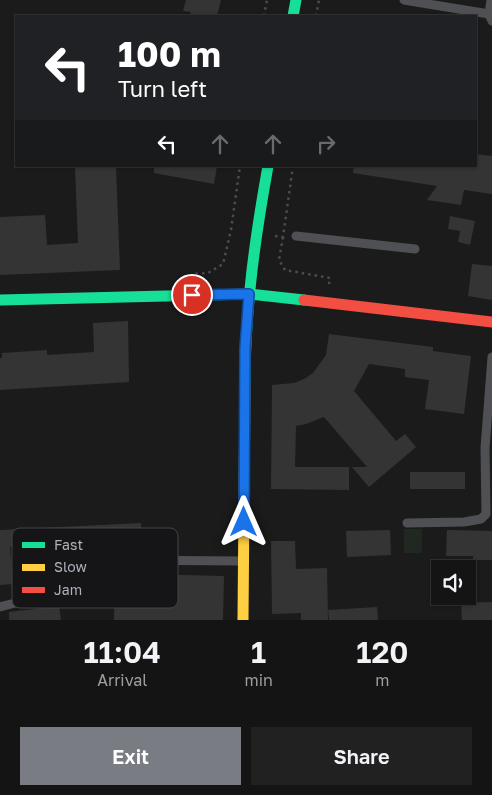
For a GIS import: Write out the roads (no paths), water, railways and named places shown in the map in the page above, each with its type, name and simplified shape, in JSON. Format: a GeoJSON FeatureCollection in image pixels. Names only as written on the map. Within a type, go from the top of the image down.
{"type":"FeatureCollection","features":[{"type":"Feature","properties":{"kind":"street"},"geometry":{"type":"LineString","coordinates":[[293,15],[296,0]]}},
{"type":"Feature","properties":{"kind":"street"},"geometry":{"type":"LineString","coordinates":[[243,620],[245,348],[256,233],[268,167]]}},
{"type":"Feature","properties":{"kind":"street"},"geometry":{"type":"LineString","coordinates":[[0,300],[249,294],[492,322]]}},
{"type":"Feature","properties":{"kind":"lane"},"geometry":{"type":"LineString","coordinates":[[404,0],[490,17],[491,0]]}},
{"type":"Feature","properties":{"kind":"lane"},"geometry":{"type":"LineString","coordinates":[[296,236],[415,249]]}},
{"type":"Feature","properties":{"kind":"lane"},"geometry":{"type":"LineString","coordinates":[[408,523],[464,522],[481,519],[486,514],[485,448],[492,357]]}},
{"type":"Feature","properties":{"kind":"lane"},"geometry":{"type":"LineString","coordinates":[[178,561],[244,561]]}}]}
